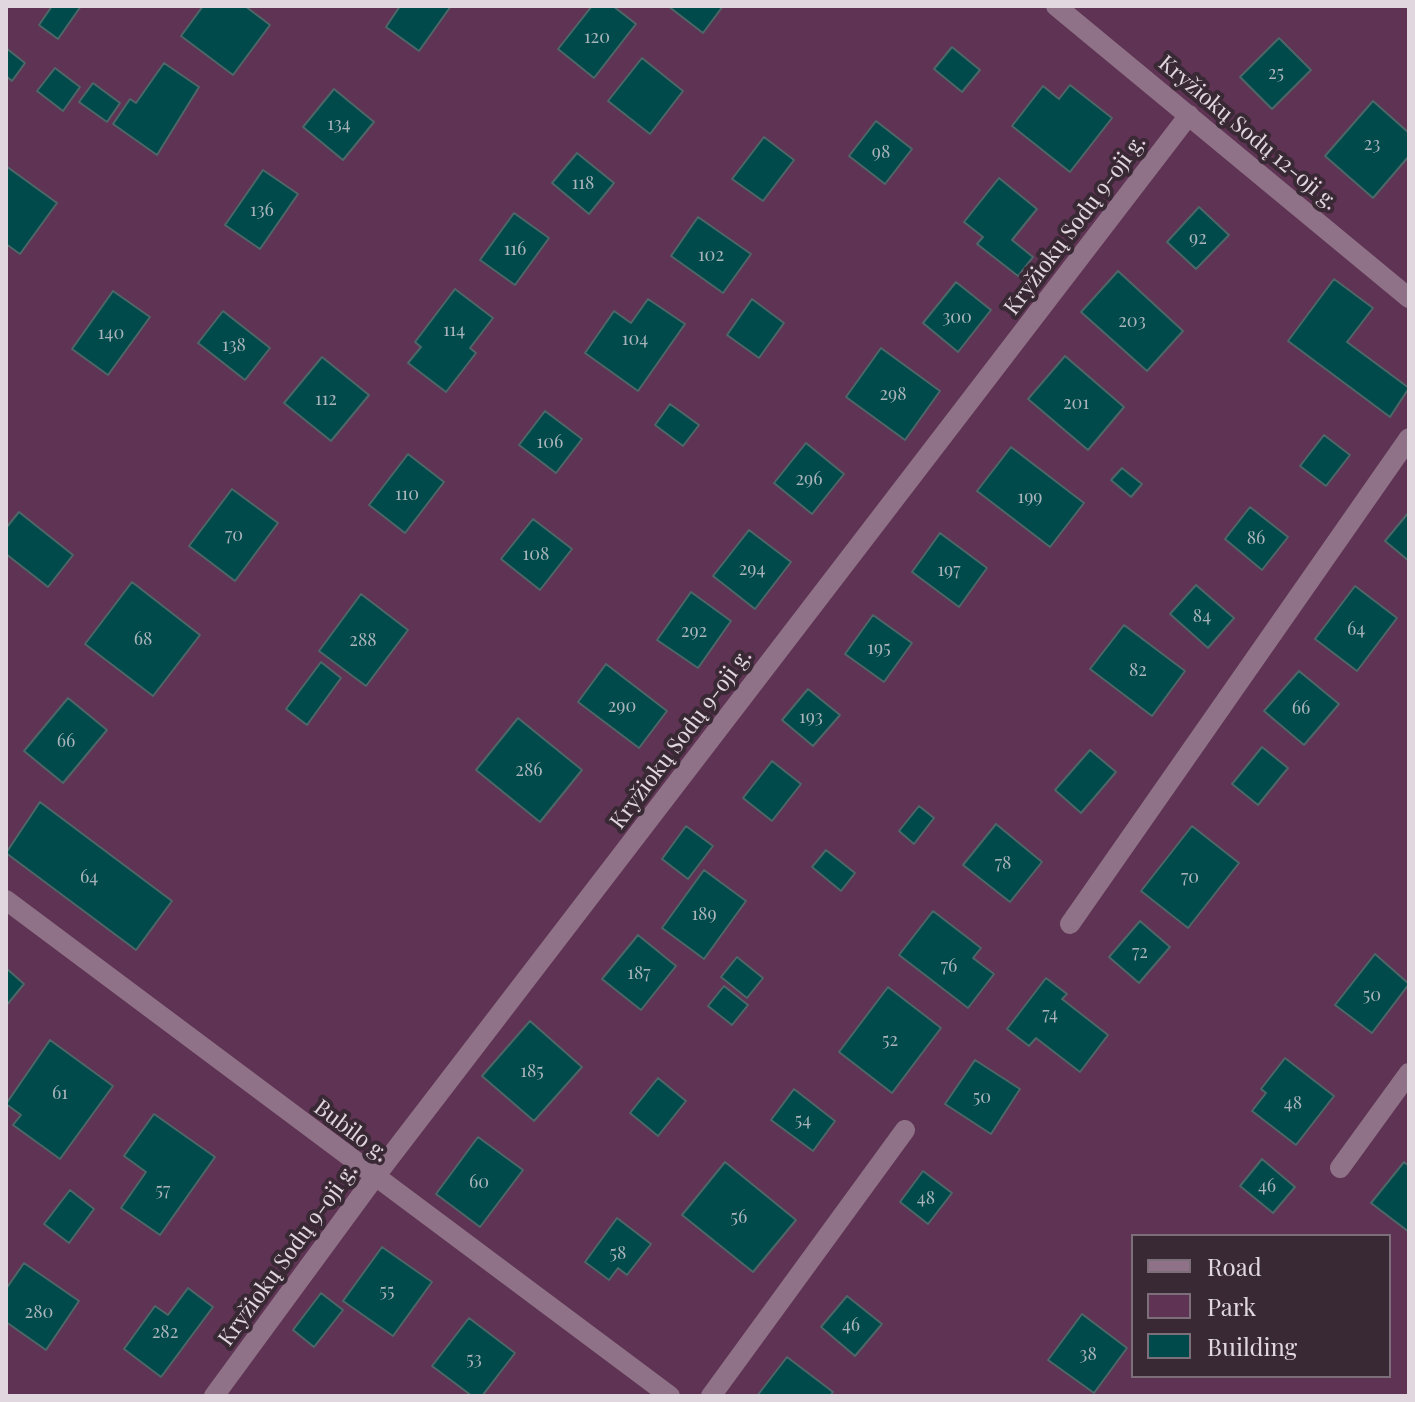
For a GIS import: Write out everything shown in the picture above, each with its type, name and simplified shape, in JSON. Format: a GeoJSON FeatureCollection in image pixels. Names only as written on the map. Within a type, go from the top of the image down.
{"type":"FeatureCollection","features":[{"type":"Feature","properties":{"kind":"street","name":"Kryžiokų Sodų 12-oji g."},"geometry":{"type":"LineString","coordinates":[[1056,6],[1409,298]]}},
{"type":"Feature","properties":{"kind":"street","name":"Kryžiokų Sodų 9-oji g."},"geometry":{"type":"LineString","coordinates":[[214,1396],[374,1178],[1189,115]]}},
{"type":"Feature","properties":{"kind":"street"},"geometry":{"type":"LineString","coordinates":[[1070,924],[1409,438]]}},
{"type":"Feature","properties":{"kind":"street","name":"Bubilo g."},"geometry":{"type":"LineString","coordinates":[[6,900],[374,1178],[670,1396]]}},
{"type":"Feature","properties":{"kind":"street"},"geometry":{"type":"LineString","coordinates":[[1340,1168],[1409,1073]]}},
{"type":"Feature","properties":{"kind":"street"},"geometry":{"type":"LineString","coordinates":[[711,1396],[905,1130]]}},
{"type":"Feature","properties":{"kind":"green space"},"geometry":{"type":"Polygon","coordinates":[[[6,6],[1409,6],[1409,1396],[6,1396],[6,6]]]}},
{"type":"Feature","properties":{"kind":"building"},"geometry":{"type":"Polygon","coordinates":[[[52,6],[81,6],[58,39],[39,25],[52,6]]]}},
{"type":"Feature","properties":{"kind":"building"},"geometry":{"type":"Polygon","coordinates":[[[203,6],[245,6],[270,25],[233,75],[181,36],[203,6]]]}},
{"type":"Feature","properties":{"kind":"building"},"geometry":{"type":"Polygon","coordinates":[[[400,6],[451,6],[419,51],[386,27],[400,6]]]}},
{"type":"Feature","properties":{"kind":"building"},"geometry":{"type":"Polygon","coordinates":[[[592,6],[613,6],[636,24],[594,78],[558,49],[592,6]]]}},
{"type":"Feature","properties":{"kind":"building"},"geometry":{"type":"Polygon","coordinates":[[[668,6],[723,6],[703,33],[668,6]]]}},
{"type":"Feature","properties":{"kind":"building"},"geometry":{"type":"Polygon","coordinates":[[[1279,38],[1311,70],[1272,109],[1240,77],[1279,38]]]}},
{"type":"Feature","properties":{"kind":"building"},"geometry":{"type":"Polygon","coordinates":[[[952,47],[980,70],[962,92],[934,69],[952,47]]]}},
{"type":"Feature","properties":{"kind":"building"},"geometry":{"type":"Polygon","coordinates":[[[6,48],[25,63],[12,81],[6,76],[6,48]]]}},
{"type":"Feature","properties":{"kind":"building"},"geometry":{"type":"Polygon","coordinates":[[[642,58],[683,91],[650,134],[608,101],[642,58]]]}},
{"type":"Feature","properties":{"kind":"building"},"geometry":{"type":"Polygon","coordinates":[[[164,63],[199,87],[157,155],[113,124],[130,99],[136,103],[164,63]]]}},
{"type":"Feature","properties":{"kind":"building"},"geometry":{"type":"Polygon","coordinates":[[[55,68],[80,87],[63,111],[37,91],[55,68]]]}},
{"type":"Feature","properties":{"kind":"building"},"geometry":{"type":"Polygon","coordinates":[[[93,83],[120,103],[107,122],[79,102],[93,83]]]}},
{"type":"Feature","properties":{"kind":"building"},"geometry":{"type":"Polygon","coordinates":[[[1070,85],[1112,118],[1070,172],[1012,126],[1043,86],[1059,99],[1070,85]]]}},
{"type":"Feature","properties":{"kind":"building"},"geometry":{"type":"Polygon","coordinates":[[[334,89],[374,122],[343,160],[303,127],[334,89]]]}},
{"type":"Feature","properties":{"kind":"building"},"geometry":{"type":"Polygon","coordinates":[[[1373,101],[1409,133],[1409,156],[1373,198],[1325,156],[1373,101]]]}},
{"type":"Feature","properties":{"kind":"building"},"geometry":{"type":"Polygon","coordinates":[[[876,121],[912,149],[885,184],[849,156],[876,121]]]}},
{"type":"Feature","properties":{"kind":"building"},"geometry":{"type":"Polygon","coordinates":[[[764,137],[794,160],[763,201],[732,179],[764,137]]]}},
{"type":"Feature","properties":{"kind":"building"},"geometry":{"type":"Polygon","coordinates":[[[577,153],[614,183],[589,214],[552,183],[577,153]]]}},
{"type":"Feature","properties":{"kind":"building"},"geometry":{"type":"Polygon","coordinates":[[[6,166],[57,203],[20,254],[6,244],[6,166]]]}},
{"type":"Feature","properties":{"kind":"building"},"geometry":{"type":"Polygon","coordinates":[[[263,170],[298,194],[260,249],[225,225],[263,170]]]}},
{"type":"Feature","properties":{"kind":"building"},"geometry":{"type":"Polygon","coordinates":[[[999,178],[1037,209],[1012,240],[1033,257],[1018,276],[977,244],[983,237],[964,222],[999,178]]]}},
{"type":"Feature","properties":{"kind":"building"},"geometry":{"type":"Polygon","coordinates":[[[1199,207],[1229,235],[1196,269],[1167,242],[1199,207]]]}},
{"type":"Feature","properties":{"kind":"building"},"geometry":{"type":"Polygon","coordinates":[[[514,213],[549,238],[515,285],[480,260],[514,213]]]}},
{"type":"Feature","properties":{"kind":"building"},"geometry":{"type":"Polygon","coordinates":[[[698,217],[751,254],[723,293],[671,256],[698,217]]]}},
{"type":"Feature","properties":{"kind":"building"},"geometry":{"type":"Polygon","coordinates":[[[1118,271],[1183,331],[1147,371],[1081,312],[1118,271]]]}},
{"type":"Feature","properties":{"kind":"building"},"geometry":{"type":"Polygon","coordinates":[[[1334,279],[1373,308],[1347,342],[1409,388],[1390,417],[1288,341],[1334,279]]]}},
{"type":"Feature","properties":{"kind":"building"},"geometry":{"type":"Polygon","coordinates":[[[956,282],[991,310],[958,352],[923,323],[956,282]]]}},
{"type":"Feature","properties":{"kind":"building"},"geometry":{"type":"Polygon","coordinates":[[[455,289],[493,318],[470,348],[476,353],[446,392],[408,363],[421,347],[415,342],[455,289]]]}},
{"type":"Feature","properties":{"kind":"building"},"geometry":{"type":"Polygon","coordinates":[[[113,291],[150,317],[108,375],[72,349],[113,291]]]}},
{"type":"Feature","properties":{"kind":"building"},"geometry":{"type":"Polygon","coordinates":[[[648,299],[685,324],[638,391],[585,353],[614,311],[631,323],[648,299]]]}},
{"type":"Feature","properties":{"kind":"building"},"geometry":{"type":"Polygon","coordinates":[[[752,299],[784,323],[759,358],[727,335],[752,299]]]}},
{"type":"Feature","properties":{"kind":"building"},"geometry":{"type":"Polygon","coordinates":[[[223,311],[270,348],[245,380],[198,343],[223,311]]]}},
{"type":"Feature","properties":{"kind":"building"},"geometry":{"type":"Polygon","coordinates":[[[881,348],[940,391],[905,440],[846,397],[881,348]]]}},
{"type":"Feature","properties":{"kind":"building"},"geometry":{"type":"Polygon","coordinates":[[[1065,356],[1124,407],[1088,450],[1028,399],[1065,356]]]}},
{"type":"Feature","properties":{"kind":"building"},"geometry":{"type":"Polygon","coordinates":[[[322,357],[369,395],[331,441],[284,403],[322,357]]]}},
{"type":"Feature","properties":{"kind":"building"},"geometry":{"type":"Polygon","coordinates":[[[670,404],[699,425],[683,446],[655,425],[670,404]]]}},
{"type":"Feature","properties":{"kind":"building"},"geometry":{"type":"Polygon","coordinates":[[[545,411],[582,439],[556,473],[519,445],[545,411]]]}},
{"type":"Feature","properties":{"kind":"building"},"geometry":{"type":"Polygon","coordinates":[[[1324,435],[1350,455],[1326,486],[1300,466],[1324,435]]]}},
{"type":"Feature","properties":{"kind":"building"},"geometry":{"type":"Polygon","coordinates":[[[806,443],[844,474],[812,514],[774,483],[806,443]]]}},
{"type":"Feature","properties":{"kind":"building"},"geometry":{"type":"Polygon","coordinates":[[[1011,447],[1084,503],[1050,547],[977,491],[1011,447]]]}},
{"type":"Feature","properties":{"kind":"building"},"geometry":{"type":"Polygon","coordinates":[[[408,454],[444,482],[405,533],[369,505],[408,454]]]}},
{"type":"Feature","properties":{"kind":"building"},"geometry":{"type":"Polygon","coordinates":[[[1122,468],[1142,484],[1131,497],[1111,480],[1122,468]]]}},
{"type":"Feature","properties":{"kind":"building"},"geometry":{"type":"Polygon","coordinates":[[[232,489],[278,523],[235,581],[189,546],[232,489]]]}},
{"type":"Feature","properties":{"kind":"building"},"geometry":{"type":"Polygon","coordinates":[[[1250,507],[1288,537],[1262,570],[1225,539],[1250,507]]]}},
{"type":"Feature","properties":{"kind":"building"},"geometry":{"type":"Polygon","coordinates":[[[19,512],[73,555],[48,587],[6,554],[6,528],[19,512]]]}},
{"type":"Feature","properties":{"kind":"building"},"geometry":{"type":"Polygon","coordinates":[[[1409,512],[1409,561],[1385,541],[1409,512]]]}},
{"type":"Feature","properties":{"kind":"building"},"geometry":{"type":"Polygon","coordinates":[[[533,519],[572,549],[540,590],[501,559],[533,519]]]}},
{"type":"Feature","properties":{"kind":"building"},"geometry":{"type":"Polygon","coordinates":[[[749,530],[791,562],[755,609],[713,576],[749,530]]]}},
{"type":"Feature","properties":{"kind":"building"},"geometry":{"type":"Polygon","coordinates":[[[940,533],[987,568],[959,607],[912,572],[940,533]]]}},
{"type":"Feature","properties":{"kind":"building"},"geometry":{"type":"Polygon","coordinates":[[[132,582],[200,635],[153,696],[85,644],[132,582]]]}},
{"type":"Feature","properties":{"kind":"building"},"geometry":{"type":"Polygon","coordinates":[[[1196,585],[1234,618],[1208,648],[1170,614],[1196,585]]]}},
{"type":"Feature","properties":{"kind":"building"},"geometry":{"type":"Polygon","coordinates":[[[1355,586],[1397,618],[1357,671],[1315,639],[1355,586]]]}},
{"type":"Feature","properties":{"kind":"building"},"geometry":{"type":"Polygon","coordinates":[[[691,592],[731,621],[698,668],[657,640],[691,592]]]}},
{"type":"Feature","properties":{"kind":"building"},"geometry":{"type":"Polygon","coordinates":[[[361,594],[408,630],[366,686],[319,651],[361,594]]]}},
{"type":"Feature","properties":{"kind":"building"},"geometry":{"type":"Polygon","coordinates":[[[873,615],[912,643],[884,682],[845,654],[873,615]]]}},
{"type":"Feature","properties":{"kind":"building"},"geometry":{"type":"Polygon","coordinates":[[[1124,625],[1185,671],[1152,716],[1090,669],[1124,625]]]}},
{"type":"Feature","properties":{"kind":"building"},"geometry":{"type":"Polygon","coordinates":[[[321,662],[341,678],[307,725],[286,709],[321,662]]]}},
{"type":"Feature","properties":{"kind":"building"},"geometry":{"type":"Polygon","coordinates":[[[606,664],[667,711],[639,748],[578,702],[606,664]]]}},
{"type":"Feature","properties":{"kind":"building"},"geometry":{"type":"Polygon","coordinates":[[[1299,671],[1339,704],[1304,745],[1264,711],[1299,671]]]}},
{"type":"Feature","properties":{"kind":"building"},"geometry":{"type":"Polygon","coordinates":[[[808,689],[840,715],[813,746],[782,720],[808,689]]]}},
{"type":"Feature","properties":{"kind":"building"},"geometry":{"type":"Polygon","coordinates":[[[68,698],[107,730],[63,783],[24,751],[68,698]]]}},
{"type":"Feature","properties":{"kind":"building"},"geometry":{"type":"Polygon","coordinates":[[[518,718],[582,770],[540,822],[476,770],[518,718]]]}},
{"type":"Feature","properties":{"kind":"building"},"geometry":{"type":"Polygon","coordinates":[[[1262,747],[1288,768],[1258,805],[1232,784],[1262,747]]]}},
{"type":"Feature","properties":{"kind":"building"},"geometry":{"type":"Polygon","coordinates":[[[1090,750],[1116,772],[1081,813],[1055,790],[1090,750]]]}},
{"type":"Feature","properties":{"kind":"building"},"geometry":{"type":"Polygon","coordinates":[[[772,761],[801,784],[772,821],[743,798],[772,761]]]}},
{"type":"Feature","properties":{"kind":"building"},"geometry":{"type":"Polygon","coordinates":[[[40,802],[172,901],[136,950],[6,853],[40,802]]]}},
{"type":"Feature","properties":{"kind":"building"},"geometry":{"type":"Polygon","coordinates":[[[919,806],[934,818],[914,844],[899,831],[919,806]]]}},
{"type":"Feature","properties":{"kind":"building"},"geometry":{"type":"Polygon","coordinates":[[[996,824],[1042,862],[1010,902],[963,865],[996,824]]]}},
{"type":"Feature","properties":{"kind":"building"},"geometry":{"type":"Polygon","coordinates":[[[686,826],[713,846],[688,879],[662,859],[686,826]]]}},
{"type":"Feature","properties":{"kind":"building"},"geometry":{"type":"Polygon","coordinates":[[[1192,826],[1239,863],[1188,928],[1141,891],[1192,826]]]}},
{"type":"Feature","properties":{"kind":"building"},"geometry":{"type":"Polygon","coordinates":[[[826,850],[855,873],[841,891],[812,867],[826,850]]]}},
{"type":"Feature","properties":{"kind":"building"},"geometry":{"type":"Polygon","coordinates":[[[704,870],[746,901],[704,959],[662,928],[704,870]]]}},
{"type":"Feature","properties":{"kind":"building"},"geometry":{"type":"Polygon","coordinates":[[[933,911],[981,948],[973,958],[994,974],[968,1008],[899,955],[933,911]]]}},
{"type":"Feature","properties":{"kind":"building"},"geometry":{"type":"Polygon","coordinates":[[[1140,921],[1170,947],[1139,983],[1109,957],[1140,921]]]}},
{"type":"Feature","properties":{"kind":"building"},"geometry":{"type":"Polygon","coordinates":[[[638,935],[676,966],[641,1010],[602,979],[638,935]]]}},
{"type":"Feature","properties":{"kind":"building"},"geometry":{"type":"Polygon","coordinates":[[[1375,954],[1409,984],[1372,1033],[1335,1005],[1375,954]]]}},
{"type":"Feature","properties":{"kind":"building"},"geometry":{"type":"Polygon","coordinates":[[[737,957],[763,978],[747,998],[721,977],[737,957]]]}},
{"type":"Feature","properties":{"kind":"building"},"geometry":{"type":"Polygon","coordinates":[[[6,968],[24,984],[6,1006],[6,968]]]}},
{"type":"Feature","properties":{"kind":"building"},"geometry":{"type":"Polygon","coordinates":[[[1046,978],[1067,994],[1062,999],[1108,1035],[1080,1072],[1036,1038],[1029,1046],[1007,1029],[1046,978]]]}},
{"type":"Feature","properties":{"kind":"building"},"geometry":{"type":"Polygon","coordinates":[[[724,986],[748,1005],[732,1025],[708,1006],[724,986]]]}},
{"type":"Feature","properties":{"kind":"building"},"geometry":{"type":"Polygon","coordinates":[[[888,987],[941,1028],[892,1093],[839,1052],[888,987]]]}},
{"type":"Feature","properties":{"kind":"building"},"geometry":{"type":"Polygon","coordinates":[[[530,1021],[582,1067],[534,1121],[482,1076],[530,1021]]]}},
{"type":"Feature","properties":{"kind":"building"},"geometry":{"type":"Polygon","coordinates":[[[50,1040],[113,1086],[60,1159],[13,1125],[21,1115],[6,1104],[50,1040]]]}},
{"type":"Feature","properties":{"kind":"building"},"geometry":{"type":"Polygon","coordinates":[[[1285,1058],[1334,1096],[1296,1145],[1252,1111],[1266,1093],[1261,1089],[1285,1058]]]}},
{"type":"Feature","properties":{"kind":"building"},"geometry":{"type":"Polygon","coordinates":[[[975,1060],[1020,1089],[991,1134],[945,1104],[975,1060]]]}},
{"type":"Feature","properties":{"kind":"building"},"geometry":{"type":"Polygon","coordinates":[[[658,1078],[686,1101],[658,1136],[630,1113],[658,1078]]]}},
{"type":"Feature","properties":{"kind":"building"},"geometry":{"type":"Polygon","coordinates":[[[794,1089],[835,1121],[813,1151],[771,1120],[794,1089]]]}},
{"type":"Feature","properties":{"kind":"building"},"geometry":{"type":"Polygon","coordinates":[[[154,1114],[215,1157],[160,1235],[121,1208],[146,1172],[124,1156],[154,1114]]]}},
{"type":"Feature","properties":{"kind":"building"},"geometry":{"type":"Polygon","coordinates":[[[478,1137],[523,1170],[480,1227],[436,1194],[478,1137]]]}},
{"type":"Feature","properties":{"kind":"building"},"geometry":{"type":"Polygon","coordinates":[[[1262,1159],[1295,1187],[1273,1213],[1240,1186],[1262,1159]]]}},
{"type":"Feature","properties":{"kind":"building"},"geometry":{"type":"Polygon","coordinates":[[[725,1162],[796,1220],[753,1272],[682,1215],[725,1162]]]}},
{"type":"Feature","properties":{"kind":"building"},"geometry":{"type":"Polygon","coordinates":[[[1404,1162],[1409,1166],[1409,1232],[1371,1203],[1404,1162]]]}},
{"type":"Feature","properties":{"kind":"building"},"geometry":{"type":"Polygon","coordinates":[[[923,1171],[952,1193],[928,1224],[900,1202],[923,1171]]]}},
{"type":"Feature","properties":{"kind":"building"},"geometry":{"type":"Polygon","coordinates":[[[70,1190],[94,1209],[69,1243],[44,1224],[70,1190]]]}},
{"type":"Feature","properties":{"kind":"building"},"geometry":{"type":"Polygon","coordinates":[[[617,1218],[651,1244],[627,1275],[618,1268],[609,1280],[585,1262],[617,1218]]]}},
{"type":"Feature","properties":{"kind":"building"},"geometry":{"type":"Polygon","coordinates":[[[382,1247],[432,1282],[393,1336],[343,1301],[382,1247]]]}},
{"type":"Feature","properties":{"kind":"building"},"geometry":{"type":"Polygon","coordinates":[[[24,1263],[79,1301],[46,1350],[6,1322],[6,1289],[24,1263]]]}},
{"type":"Feature","properties":{"kind":"building"},"geometry":{"type":"Polygon","coordinates":[[[188,1288],[213,1307],[161,1377],[124,1349],[155,1306],[168,1315],[188,1288]]]}},
{"type":"Feature","properties":{"kind":"building"},"geometry":{"type":"Polygon","coordinates":[[[321,1293],[343,1310],[314,1347],[293,1330],[321,1293]]]}},
{"type":"Feature","properties":{"kind":"building"},"geometry":{"type":"Polygon","coordinates":[[[847,1296],[882,1324],[855,1356],[821,1327],[847,1296]]]}},
{"type":"Feature","properties":{"kind":"building"},"geometry":{"type":"Polygon","coordinates":[[[1082,1314],[1127,1348],[1094,1393],[1048,1360],[1082,1314]]]}},
{"type":"Feature","properties":{"kind":"building"},"geometry":{"type":"Polygon","coordinates":[[[469,1318],[515,1353],[482,1396],[472,1396],[432,1366],[469,1318]]]}},
{"type":"Feature","properties":{"kind":"building"},"geometry":{"type":"Polygon","coordinates":[[[787,1357],[833,1392],[830,1396],[757,1396],[787,1357]]]}}]}
